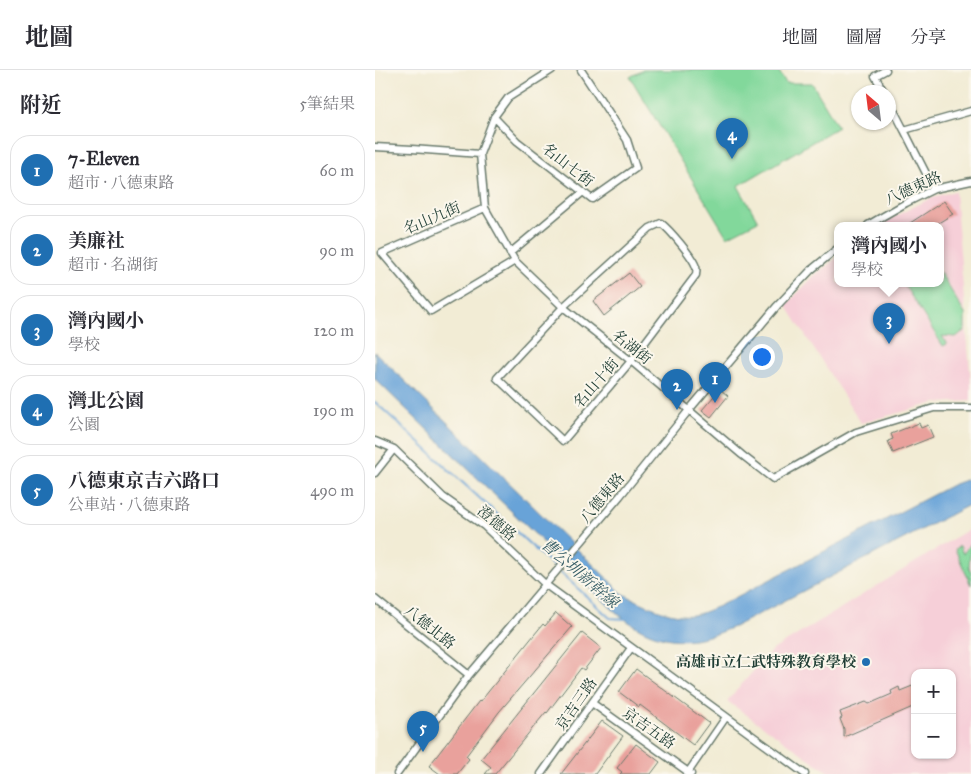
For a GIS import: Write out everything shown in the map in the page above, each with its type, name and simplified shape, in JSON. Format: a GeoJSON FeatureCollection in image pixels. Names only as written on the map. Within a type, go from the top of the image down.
{"type":"FeatureCollection","features":[{"type":"Feature","properties":{"kind":"street","name":"名湖街"},"geometry":{"type":"LineString","coordinates":[[553,70],[508,98],[494,117],[480,154],[485,208],[515,261],[563,307],[773,479],[856,432],[934,408],[971,408]]}},
{"type":"Feature","properties":{"kind":"street","name":"名山七街"},"geometry":{"type":"LineString","coordinates":[[494,117],[517,141],[592,199],[636,168],[627,140],[581,70]]}},
{"type":"Feature","properties":{"kind":"street"},"geometry":{"type":"LineString","coordinates":[[880,85],[874,73],[886,70]]}},
{"type":"Feature","properties":{"kind":"street"},"geometry":{"type":"LineString","coordinates":[[905,130],[971,111]]}},
{"type":"Feature","properties":{"kind":"street"},"geometry":{"type":"LineString","coordinates":[[896,114],[934,189]]}},
{"type":"Feature","properties":{"kind":"street"},"geometry":{"type":"LineString","coordinates":[[375,148],[410,148],[480,154]]}},
{"type":"Feature","properties":{"kind":"street","name":"八德東路"},"geometry":{"type":"LineString","coordinates":[[873,222],[934,189],[971,181]]}},
{"type":"Feature","properties":{"kind":"street"},"geometry":{"type":"LineString","coordinates":[[510,253],[583,192]]}},
{"type":"Feature","properties":{"kind":"street","name":"名山九街"},"geometry":{"type":"LineString","coordinates":[[485,208],[382,253],[431,311],[515,261]]}},
{"type":"Feature","properties":{"kind":"street","name":"名山十街"},"geometry":{"type":"LineString","coordinates":[[661,223],[668,228],[697,268],[696,275],[631,361],[563,441],[497,378],[563,307],[650,228],[661,223]]}},
{"type":"Feature","properties":{"kind":"street","name":"八德東路"},"geometry":{"type":"LineString","coordinates":[[398,774],[469,675],[555,574],[689,410],[777,306],[811,270],[834,251]]}},
{"type":"Feature","properties":{"kind":"street","name":"澄德路"},"geometry":{"type":"LineString","coordinates":[[375,441],[393,449],[443,497],[484,526],[546,584],[805,774]]}},
{"type":"Feature","properties":{"kind":"street"},"geometry":{"type":"LineString","coordinates":[[375,473],[393,449]]}},
{"type":"Feature","properties":{"kind":"street","name":"八德北路"},"geometry":{"type":"LineString","coordinates":[[375,599],[469,675]]}},
{"type":"Feature","properties":{"kind":"street","name":"京吉三路"},"geometry":{"type":"LineString","coordinates":[[541,774],[631,648]]}},
{"type":"Feature","properties":{"kind":"street","name":"京吉五路"},"geometry":{"type":"LineString","coordinates":[[592,703],[689,773]]}},
{"type":"Feature","properties":{"kind":"street"},"geometry":{"type":"LineString","coordinates":[[689,773],[726,717]]}},
{"type":"Feature","properties":{"kind":"shaded area"},"geometry":{"type":"Polygon","coordinates":[[[955,191],[971,401],[935,403],[861,423],[786,305],[815,275],[834,260],[834,287],[944,287],[944,222],[884,222],[933,197],[955,191]]]}},
{"type":"Feature","properties":{"kind":"shaded area","name":"高雄市立仁武特殊教育學校"},"geometry":{"type":"Polygon","coordinates":[[[971,528],[971,774],[831,774],[727,701],[771,651],[971,528]]]}},
{"type":"Feature","properties":{"kind":"green space"},"geometry":{"type":"Polygon","coordinates":[[[643,70],[778,70],[786,83],[812,83],[838,127],[738,186],[758,221],[727,237],[630,77],[643,70]]]}},
{"type":"Feature","properties":{"kind":"green space"},"geometry":{"type":"Polygon","coordinates":[[[944,279],[965,314],[965,330],[956,337],[942,336],[947,344],[943,346],[906,287],[944,287],[944,279]]]}},
{"type":"Feature","properties":{"kind":"green space"},"geometry":{"type":"Polygon","coordinates":[[[971,542],[969,568],[971,585],[955,549],[960,546],[963,554],[971,542]]]}},
{"type":"Feature","properties":{"kind":"water"},"geometry":{"type":"Polygon","coordinates":[[[375,352],[622,593],[665,612],[693,615],[719,606],[952,485],[971,478],[971,504],[734,627],[709,636],[691,639],[678,640],[653,635],[631,624],[610,607],[375,379],[375,352]]]}},
{"type":"Feature","properties":{"kind":"building"},"geometry":{"type":"Polygon","coordinates":[[[944,201],[953,214],[940,222],[912,222],[944,201]]]}},
{"type":"Feature","properties":{"kind":"building"},"geometry":{"type":"Polygon","coordinates":[[[629,273],[640,287],[604,316],[593,301],[629,273]]]}},
{"type":"Feature","properties":{"kind":"building"},"geometry":{"type":"Polygon","coordinates":[[[720,389],[728,396],[711,417],[702,410],[720,389]]]}},
{"type":"Feature","properties":{"kind":"building"},"geometry":{"type":"Polygon","coordinates":[[[919,423],[921,428],[928,425],[933,437],[893,453],[888,441],[893,439],[891,434],[919,423]]]}},
{"type":"Feature","properties":{"kind":"building"},"geometry":{"type":"Polygon","coordinates":[[[556,613],[572,627],[499,712],[466,756],[469,759],[457,774],[440,774],[429,766],[479,701],[543,624],[545,626],[556,613]]]}},
{"type":"Feature","properties":{"kind":"building"},"geometry":{"type":"Polygon","coordinates":[[[582,633],[601,648],[584,670],[581,668],[547,713],[495,774],[485,774],[491,767],[481,759],[582,633]]]}},
{"type":"Feature","properties":{"kind":"building"},"geometry":{"type":"Polygon","coordinates":[[[636,669],[709,723],[693,745],[640,705],[639,707],[619,692],[636,669]]]}},
{"type":"Feature","properties":{"kind":"building"},"geometry":{"type":"Polygon","coordinates":[[[899,687],[900,691],[911,687],[911,708],[844,737],[840,712],[866,702],[869,704],[892,694],[891,691],[899,687]]]}},
{"type":"Feature","properties":{"kind":"building"},"geometry":{"type":"Polygon","coordinates":[[[602,721],[623,736],[595,774],[561,774],[602,721]]]}},
{"type":"Feature","properties":{"kind":"building"},"geometry":{"type":"Polygon","coordinates":[[[636,744],[660,762],[651,774],[620,774],[622,772],[617,768],[636,744]]]}},
{"type":"Feature","properties":{"kind":"waterway","name":"曹公圳新幹線"},"geometry":{"type":"LineString","coordinates":[[375,402],[610,618],[625,619]]}},
{"type":"Feature","properties":{"kind":"place","name":"灣北公園"},"geometry":{"type":"Point","coordinates":[732,159]}},
{"type":"Feature","properties":{"kind":"place","name":"灣內國小"},"geometry":{"type":"Point","coordinates":[889,344]}},
{"type":"Feature","properties":{"kind":"place","name":"7-Eleven"},"geometry":{"type":"Point","coordinates":[715,403]}},
{"type":"Feature","properties":{"kind":"place","name":"美廉社"},"geometry":{"type":"Point","coordinates":[677,410]}},
{"type":"Feature","properties":{"kind":"place","name":"高雄市立仁武特殊教育學校"},"geometry":{"type":"Point","coordinates":[866,662]}},
{"type":"Feature","properties":{"kind":"place","name":"八德東京吉六路口"},"geometry":{"type":"Point","coordinates":[423,752]}}]}
